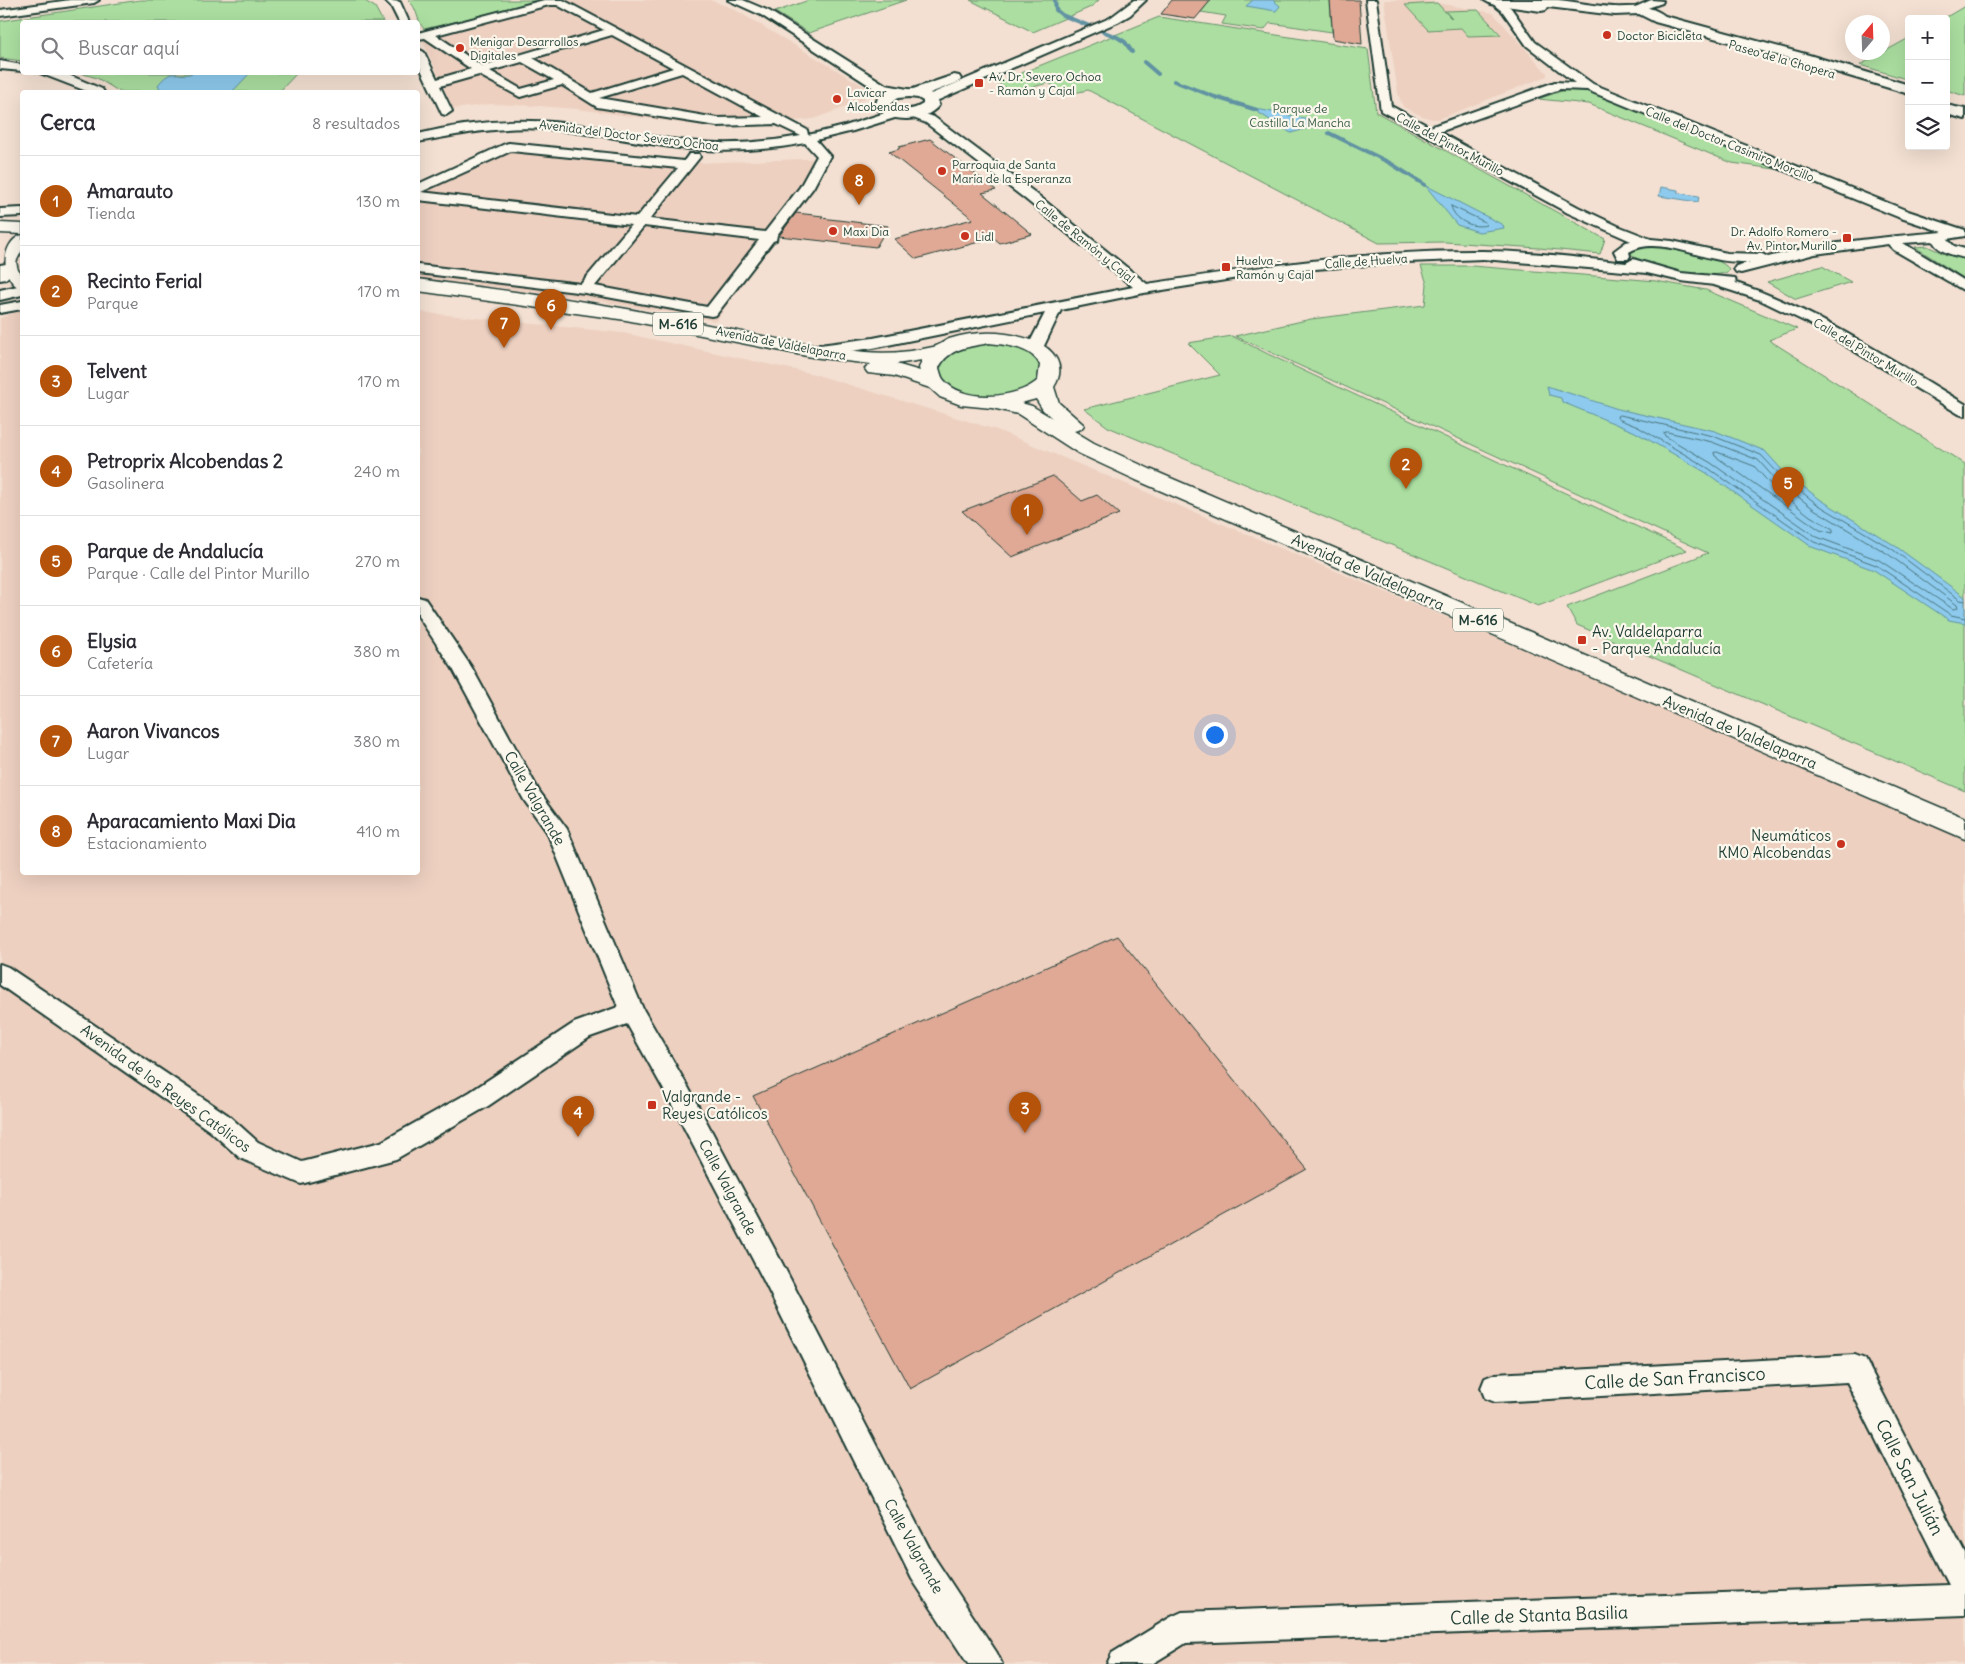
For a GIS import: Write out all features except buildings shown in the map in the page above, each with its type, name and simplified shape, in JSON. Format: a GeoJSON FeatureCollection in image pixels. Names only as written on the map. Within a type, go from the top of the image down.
{"type":"FeatureCollection","features":[{"type":"Feature","properties":{"kind":"highway"},"geometry":{"type":"LineString","coordinates":[[0,228],[20,229]]}},
{"type":"Feature","properties":{"kind":"highway"},"geometry":{"type":"LineString","coordinates":[[11,244],[3,272],[20,282]]}},
{"type":"Feature","properties":{"kind":"highway","name":"Avenida de Valdelaparra"},"geometry":{"type":"LineString","coordinates":[[420,285],[626,314],[812,351],[867,358],[899,358],[938,352]]}},
{"type":"Feature","properties":{"kind":"highway","name":"Avenida de Valdelaparra"},"geometry":{"type":"LineString","coordinates":[[420,296],[523,307],[620,322],[844,367],[897,370],[933,383]]}},
{"type":"Feature","properties":{"kind":"highway","name":"M-616"},"geometry":{"type":"LineString","coordinates":[[938,352],[952,344],[969,339],[989,337],[1014,340],[1035,348]]}},
{"type":"Feature","properties":{"kind":"highway"},"geometry":{"type":"LineString","coordinates":[[1035,348],[1045,356],[1050,366],[1050,376],[1043,386]]}},
{"type":"Feature","properties":{"kind":"highway"},"geometry":{"type":"LineString","coordinates":[[933,383],[928,372],[930,362],[938,352]]}},
{"type":"Feature","properties":{"kind":"highway","name":"M-616"},"geometry":{"type":"LineString","coordinates":[[933,383],[943,392],[976,402],[996,402],[1023,397],[1043,386]]}},
{"type":"Feature","properties":{"kind":"highway","name":"Avenida de Valdelaparra"},"geometry":{"type":"LineString","coordinates":[[1043,386],[1050,406],[1083,432],[1105,444],[1563,641],[1965,810]]}},
{"type":"Feature","properties":{"kind":"highway","name":"Avenida de Valdelaparra"},"geometry":{"type":"LineString","coordinates":[[996,402],[1025,410],[1086,448],[1144,475],[1965,829]]}},
{"type":"Feature","properties":{"kind":"highway"},"geometry":{"type":"LineString","coordinates":[[1254,522],[1274,545]]}},
{"type":"Feature","properties":{"kind":"main road"},"geometry":{"type":"LineString","coordinates":[[1492,0],[1527,3],[1616,18],[1636,9],[1654,22]]}},
{"type":"Feature","properties":{"kind":"main road","name":"Paseo de la Chopera"},"geometry":{"type":"LineString","coordinates":[[1654,22],[1804,58],[1905,89]]}},
{"type":"Feature","properties":{"kind":"main road","name":"Paseo de la Chopera"},"geometry":{"type":"LineString","coordinates":[[1654,22],[1905,96]]}},
{"type":"Feature","properties":{"kind":"main road"},"geometry":{"type":"LineString","coordinates":[[884,97],[912,93],[954,79]]}},
{"type":"Feature","properties":{"kind":"main road"},"geometry":{"type":"LineString","coordinates":[[912,93],[930,109]]}},
{"type":"Feature","properties":{"kind":"main road"},"geometry":{"type":"LineString","coordinates":[[884,97],[905,113],[930,109]]}},
{"type":"Feature","properties":{"kind":"main road"},"geometry":{"type":"LineString","coordinates":[[1950,102],[1965,107]]}},
{"type":"Feature","properties":{"kind":"main road"},"geometry":{"type":"LineString","coordinates":[[1950,109],[1965,114]]}},
{"type":"Feature","properties":{"kind":"main road"},"geometry":{"type":"LineString","coordinates":[[0,295],[20,290]]}},
{"type":"Feature","properties":{"kind":"street"},"geometry":{"type":"LineString","coordinates":[[0,9],[63,0]]}},
{"type":"Feature","properties":{"kind":"street"},"geometry":{"type":"LineString","coordinates":[[0,13],[94,0]]}},
{"type":"Feature","properties":{"kind":"street"},"geometry":{"type":"LineString","coordinates":[[390,0],[396,4],[403,20]]}},
{"type":"Feature","properties":{"kind":"street"},"geometry":{"type":"LineString","coordinates":[[733,0],[765,12],[884,97]]}},
{"type":"Feature","properties":{"kind":"street"},"geometry":{"type":"LineString","coordinates":[[930,109],[1070,40],[1109,18],[1127,0]]}},
{"type":"Feature","properties":{"kind":"street"},"geometry":{"type":"LineString","coordinates":[[954,79],[1057,37],[1109,18],[1126,14],[1142,0]]}},
{"type":"Feature","properties":{"kind":"street","name":"Calle del Pintor Murillo"},"geometry":{"type":"LineString","coordinates":[[1370,0],[1385,108],[1613,229],[1650,243]]}},
{"type":"Feature","properties":{"kind":"street","name":"Calle del Doctor Casimiro Morcillo"},"geometry":{"type":"LineString","coordinates":[[1492,0],[1507,10],[1531,44],[1589,87],[1903,214],[1962,234]]}},
{"type":"Feature","properties":{"kind":"street"},"geometry":{"type":"LineString","coordinates":[[1636,9],[1658,0]]}},
{"type":"Feature","properties":{"kind":"street"},"geometry":{"type":"LineString","coordinates":[[1654,22],[1658,0]]}},
{"type":"Feature","properties":{"kind":"street"},"geometry":{"type":"LineString","coordinates":[[420,269],[585,288],[711,312],[771,237],[806,188],[824,156],[806,136],[559,2],[422,35]]}},
{"type":"Feature","properties":{"kind":"street"},"geometry":{"type":"LineString","coordinates":[[1507,10],[1527,3]]}},
{"type":"Feature","properties":{"kind":"street"},"geometry":{"type":"LineString","coordinates":[[434,84],[614,31]]}},
{"type":"Feature","properties":{"kind":"street"},"geometry":{"type":"LineString","coordinates":[[422,35],[520,93],[564,81]]}},
{"type":"Feature","properties":{"kind":"street"},"geometry":{"type":"LineString","coordinates":[[420,56],[434,84],[429,125],[474,121]]}},
{"type":"Feature","properties":{"kind":"street"},"geometry":{"type":"LineString","coordinates":[[524,58],[564,81],[588,109],[717,122],[776,120]]}},
{"type":"Feature","properties":{"kind":"street"},"geometry":{"type":"LineString","coordinates":[[0,65],[20,68]]}},
{"type":"Feature","properties":{"kind":"street"},"geometry":{"type":"LineString","coordinates":[[1559,85],[1565,77],[1562,68]]}},
{"type":"Feature","properties":{"kind":"street"},"geometry":{"type":"LineString","coordinates":[[588,109],[629,86],[682,69]]}},
{"type":"Feature","properties":{"kind":"street"},"geometry":{"type":"LineString","coordinates":[[56,75],[93,90]]}},
{"type":"Feature","properties":{"kind":"street"},"geometry":{"type":"LineString","coordinates":[[1429,132],[1559,85],[1589,87]]}},
{"type":"Feature","properties":{"kind":"street"},"geometry":{"type":"LineString","coordinates":[[629,86],[681,118]]}},
{"type":"Feature","properties":{"kind":"street","name":"Avenida del Doctor Severo Ochoa"},"geometry":{"type":"LineString","coordinates":[[429,125],[529,118],[588,109],[707,139],[760,139],[806,136],[862,118],[884,97]]}},
{"type":"Feature","properties":{"kind":"street","name":"Calle de Ramón y Cajal"},"geometry":{"type":"LineString","coordinates":[[930,109],[1144,289]]}},
{"type":"Feature","properties":{"kind":"street","name":"Avenida del Doctor Severo Ochoa"},"geometry":{"type":"LineString","coordinates":[[429,125],[476,127],[528,124],[573,128],[701,146],[750,146],[844,131],[905,113]]}},
{"type":"Feature","properties":{"kind":"street"},"geometry":{"type":"LineString","coordinates":[[585,288],[689,165],[701,146]]}},
{"type":"Feature","properties":{"kind":"street"},"geometry":{"type":"LineString","coordinates":[[420,188],[510,147],[689,165]]}},
{"type":"Feature","properties":{"kind":"street"},"geometry":{"type":"LineString","coordinates":[[420,196],[771,237]]}},
{"type":"Feature","properties":{"kind":"street"},"geometry":{"type":"LineString","coordinates":[[0,213],[20,212]]}},
{"type":"Feature","properties":{"kind":"street"},"geometry":{"type":"LineString","coordinates":[[1891,239],[1906,232],[1909,224],[1903,214]]}},
{"type":"Feature","properties":{"kind":"street","name":"Calle del Doctor Casimiro Morcillo"},"geometry":{"type":"LineString","coordinates":[[1903,214],[1939,238]]}},
{"type":"Feature","properties":{"kind":"street","name":"Calle del Pintor Murillo"},"geometry":{"type":"LineString","coordinates":[[1613,229],[1624,251]]}},
{"type":"Feature","properties":{"kind":"street"},"geometry":{"type":"LineString","coordinates":[[1650,243],[1726,257],[1774,258],[1891,239],[1939,238],[1962,234]]}},
{"type":"Feature","properties":{"kind":"street"},"geometry":{"type":"LineString","coordinates":[[1939,238],[1965,254]]}},
{"type":"Feature","properties":{"kind":"street"},"geometry":{"type":"LineString","coordinates":[[1891,239],[1899,247],[1965,287]]}},
{"type":"Feature","properties":{"kind":"street","name":"Calle de Huelva"},"geometry":{"type":"LineString","coordinates":[[1590,263],[1650,243]]}},
{"type":"Feature","properties":{"kind":"street"},"geometry":{"type":"LineString","coordinates":[[1624,251],[1646,269]]}},
{"type":"Feature","properties":{"kind":"street","name":"Calle de Huelva"},"geometry":{"type":"LineString","coordinates":[[1055,308],[1144,289],[1276,268],[1407,258],[1483,255],[1546,259],[1646,269],[1717,281]]}},
{"type":"Feature","properties":{"kind":"street","name":"Calle del Pintor Murillo"},"geometry":{"type":"LineString","coordinates":[[1726,257],[1765,296]]}},
{"type":"Feature","properties":{"kind":"street"},"geometry":{"type":"LineString","coordinates":[[1717,281],[1732,281],[1741,273],[1774,258]]}},
{"type":"Feature","properties":{"kind":"street","name":"Calle del Pintor Murillo"},"geometry":{"type":"LineString","coordinates":[[1717,281],[1765,296],[1827,329],[1965,411]]}},
{"type":"Feature","properties":{"kind":"street"},"geometry":{"type":"LineString","coordinates":[[0,310],[20,305]]}},
{"type":"Feature","properties":{"kind":"street"},"geometry":{"type":"LineString","coordinates":[[812,351],[872,343],[1055,308]]}},
{"type":"Feature","properties":{"kind":"street"},"geometry":{"type":"LineString","coordinates":[[989,337],[1055,308]]}},
{"type":"Feature","properties":{"kind":"street"},"geometry":{"type":"LineString","coordinates":[[1035,348],[1055,308]]}},
{"type":"Feature","properties":{"kind":"street","name":"Calle Valgrande"},"geometry":{"type":"LineString","coordinates":[[420,607],[462,668],[531,795],[556,829],[632,1012],[679,1094],[773,1272],[923,1568],[986,1664]]}},
{"type":"Feature","properties":{"kind":"street","name":"Avenida de los Reyes Católicos"},"geometry":{"type":"LineString","coordinates":[[0,973],[219,1123],[249,1150],[301,1173],[387,1151],[479,1099],[582,1030],[632,1012]]}},
{"type":"Feature","properties":{"kind":"street","name":"Calle de San Francisco"},"geometry":{"type":"LineString","coordinates":[[1495,1388],[1855,1368]]}},
{"type":"Feature","properties":{"kind":"street","name":"Calle San Julián"},"geometry":{"type":"LineString","coordinates":[[1855,1368],[1965,1585]]}},
{"type":"Feature","properties":{"kind":"street","name":"Calle de Stanta Basilia"},"geometry":{"type":"LineString","coordinates":[[1123,1664],[1182,1628],[1965,1600]]}},
{"type":"Feature","properties":{"kind":"shaded area"},"geometry":{"type":"Polygon","coordinates":[[[553,0],[710,0],[732,8],[867,88],[865,98],[852,105],[813,119],[757,125],[712,127],[577,109],[538,106],[492,104],[453,109],[420,34],[553,0]]]}},
{"type":"Feature","properties":{"kind":"shaded area"},"geometry":{"type":"Polygon","coordinates":[[[1384,0],[1421,0],[1493,13],[1547,73],[1547,76],[1439,119],[1422,116],[1403,107],[1398,94],[1384,0]]]}},
{"type":"Feature","properties":{"kind":"shaded area"},"geometry":{"type":"Polygon","coordinates":[[[506,143],[695,163],[827,158],[716,321],[575,297],[420,278],[420,182],[506,143]]]}},
{"type":"Feature","properties":{"kind":"shaded area"},"geometry":{"type":"Polygon","coordinates":[[[20,311],[20,875],[420,875],[420,312],[623,333],[814,374],[997,430],[1965,833],[1965,1664],[0,1664],[0,318],[20,311]]]}},
{"type":"Feature","properties":{"kind":"green space"},"geometry":{"type":"Polygon","coordinates":[[[140,0],[363,0],[375,7],[382,20],[20,20],[20,61],[0,58],[0,21],[140,0]]]}},
{"type":"Feature","properties":{"kind":"green space"},"geometry":{"type":"Polygon","coordinates":[[[408,0],[550,0],[424,29],[408,0]]]}},
{"type":"Feature","properties":{"kind":"green space"},"geometry":{"type":"Polygon","coordinates":[[[809,0],[906,0],[809,33],[775,12],[809,0]]]}},
{"type":"Feature","properties":{"kind":"green space"},"geometry":{"type":"Polygon","coordinates":[[[970,0],[1099,0],[1091,7],[1033,32],[970,0]]]}},
{"type":"Feature","properties":{"kind":"green space"},"geometry":{"type":"Polygon","coordinates":[[[1211,0],[1330,0],[1332,32],[1270,23],[1264,30],[1222,24],[1226,16],[1201,12],[1211,0]]]}},
{"type":"Feature","properties":{"kind":"green space"},"geometry":{"type":"Polygon","coordinates":[[[1437,3],[1452,19],[1445,11],[1478,10],[1501,35],[1468,36],[1461,28],[1428,30],[1405,5],[1437,3]]]}},
{"type":"Feature","properties":{"kind":"green space"},"geometry":{"type":"Polygon","coordinates":[[[1965,6],[1965,96],[1950,91],[1950,15],[1965,6]]]}},
{"type":"Feature","properties":{"kind":"green space","name":"Parque de Castilla La Mancha"},"geometry":{"type":"Polygon","coordinates":[[[1159,17],[1368,49],[1376,112],[1605,239],[1600,254],[1445,242],[1379,243],[1088,90],[1069,94],[1048,83],[1014,92],[997,83],[1159,17]]]}},
{"type":"Feature","properties":{"kind":"green space"},"geometry":{"type":"Polygon","coordinates":[[[1905,40],[1905,79],[1860,65],[1869,60],[1890,60],[1890,48],[1905,40]]]}},
{"type":"Feature","properties":{"kind":"green space"},"geometry":{"type":"Polygon","coordinates":[[[87,75],[295,75],[281,90],[117,90],[97,78],[87,75]]]}},
{"type":"Feature","properties":{"kind":"green space"},"geometry":{"type":"Polygon","coordinates":[[[1579,85],[1789,171],[1732,163],[1589,104],[1538,99],[1579,85]]]}},
{"type":"Feature","properties":{"kind":"green space"},"geometry":{"type":"Polygon","coordinates":[[[1927,246],[1947,255],[1965,259],[1965,279],[1915,247],[1927,246]]]}},
{"type":"Feature","properties":{"kind":"green space"},"geometry":{"type":"Polygon","coordinates":[[[1638,247],[1659,248],[1701,255],[1724,264],[1730,270],[1723,274],[1711,275],[1680,272],[1664,268],[1649,264],[1631,254],[1632,250],[1638,247]]]}},
{"type":"Feature","properties":{"kind":"green space"},"geometry":{"type":"Polygon","coordinates":[[[1421,266],[1472,266],[1656,281],[1706,290],[1797,329],[1769,340],[1965,464],[1965,791],[1577,625],[1567,607],[1708,553],[1235,336],[1311,319],[1425,305],[1427,284],[1421,266]]]}},
{"type":"Feature","properties":{"kind":"green space"},"geometry":{"type":"Polygon","coordinates":[[[1822,266],[1851,282],[1796,299],[1767,282],[1822,266]]]}},
{"type":"Feature","properties":{"kind":"green space"},"geometry":{"type":"Polygon","coordinates":[[[1232,336],[1687,550],[1538,606],[1108,427],[1084,409],[1220,375],[1188,343],[1232,336]]]}},
{"type":"Feature","properties":{"kind":"green space"},"geometry":{"type":"Polygon","coordinates":[[[982,341],[1017,344],[1040,358],[1044,376],[1027,392],[995,399],[959,394],[936,378],[939,358],[982,341]]]}},
{"type":"Feature","properties":{"kind":"water"},"geometry":{"type":"Polygon","coordinates":[[[1253,0],[1273,0],[1280,6],[1276,11],[1246,6],[1253,0]]]}},
{"type":"Feature","properties":{"kind":"water"},"geometry":{"type":"Polygon","coordinates":[[[248,75],[234,90],[161,90],[158,85],[168,76],[248,75]]]}},
{"type":"Feature","properties":{"kind":"water"},"geometry":{"type":"Polygon","coordinates":[[[1251,108],[1309,119],[1319,125],[1291,133],[1251,108]]]}},
{"type":"Feature","properties":{"kind":"water"},"geometry":{"type":"Polygon","coordinates":[[[1425,185],[1503,225],[1504,228],[1479,232],[1457,225],[1425,185]]]}},
{"type":"Feature","properties":{"kind":"water"},"geometry":{"type":"Polygon","coordinates":[[[1661,187],[1678,190],[1678,193],[1699,196],[1698,202],[1659,196],[1661,187]]]}},
{"type":"Feature","properties":{"kind":"water"},"geometry":{"type":"Polygon","coordinates":[[[1547,386],[1618,409],[1715,431],[1765,451],[1784,472],[1821,500],[1894,545],[1965,597],[1965,623],[1949,620],[1874,570],[1812,547],[1705,472],[1635,432],[1562,402],[1561,398],[1549,395],[1547,386]]]}},
{"type":"Feature","properties":{"kind":"waterway"},"geometry":{"type":"LineString","coordinates":[[1055,1],[1056,10],[1062,15],[1117,37],[1125,42],[1132,52]]}},
{"type":"Feature","properties":{"kind":"waterway"},"geometry":{"type":"LineString","coordinates":[[1144,62],[1158,74]]}},
{"type":"Feature","properties":{"kind":"waterway"},"geometry":{"type":"LineString","coordinates":[[1174,81],[1215,97],[1257,110]]}},
{"type":"Feature","properties":{"kind":"waterway"},"geometry":{"type":"LineString","coordinates":[[1329,133],[1390,163],[1425,185]]}},
{"type":"Feature","properties":{"kind":"place","name":"Doctor Bicicleta"},"geometry":{"type":"Point","coordinates":[1607,35]}},
{"type":"Feature","properties":{"kind":"place","name":"Menigar Desarrollos Digitales"},"geometry":{"type":"Point","coordinates":[460,48]}},
{"type":"Feature","properties":{"kind":"place","name":"Av. Dr. Severo Ochoa - Ramón y Cajal"},"geometry":{"type":"Point","coordinates":[979,83]}},
{"type":"Feature","properties":{"kind":"place","name":"Lavicar Alcobendas"},"geometry":{"type":"Point","coordinates":[837,99]}},
{"type":"Feature","properties":{"kind":"place","name":"Parroquia de Santa María de la Esperanza"},"geometry":{"type":"Point","coordinates":[942,171]}},
{"type":"Feature","properties":{"kind":"place","name":"Aparacamiento Maxi Dia"},"geometry":{"type":"Point","coordinates":[859,205]}},
{"type":"Feature","properties":{"kind":"place","name":"Maxi Dia"},"geometry":{"type":"Point","coordinates":[833,231]}},
{"type":"Feature","properties":{"kind":"place","name":"Lidl"},"geometry":{"type":"Point","coordinates":[965,236]}},
{"type":"Feature","properties":{"kind":"place","name":"Dr. Adolfo Romero - Av. Pintor Murillo"},"geometry":{"type":"Point","coordinates":[1847,238]}},
{"type":"Feature","properties":{"kind":"place","name":"Huelva - Ramón y Cajal"},"geometry":{"type":"Point","coordinates":[1226,267]}},
{"type":"Feature","properties":{"kind":"place","name":"Elysia"},"geometry":{"type":"Point","coordinates":[551,330]}},
{"type":"Feature","properties":{"kind":"place","name":"Aaron Vivancos"},"geometry":{"type":"Point","coordinates":[504,348]}},
{"type":"Feature","properties":{"kind":"place","name":"Recinto Ferial"},"geometry":{"type":"Point","coordinates":[1406,489]}},
{"type":"Feature","properties":{"kind":"place","name":"Parque de Andalucía"},"geometry":{"type":"Point","coordinates":[1788,508]}},
{"type":"Feature","properties":{"kind":"place","name":"Amarauto"},"geometry":{"type":"Point","coordinates":[1027,535]}},
{"type":"Feature","properties":{"kind":"place","name":"Av. Valdelaparra - Parque Andalucía"},"geometry":{"type":"Point","coordinates":[1582,640]}},
{"type":"Feature","properties":{"kind":"place","name":"Neumáticos KM0 Alcobendas"},"geometry":{"type":"Point","coordinates":[1841,844]}},
{"type":"Feature","properties":{"kind":"place","name":"Valgrande - Reyes Católicos"},"geometry":{"type":"Point","coordinates":[652,1105]}},
{"type":"Feature","properties":{"kind":"place","name":"Telvent"},"geometry":{"type":"Point","coordinates":[1025,1133]}},
{"type":"Feature","properties":{"kind":"place","name":"Petroprix Alcobendas 2"},"geometry":{"type":"Point","coordinates":[578,1137]}}]}
